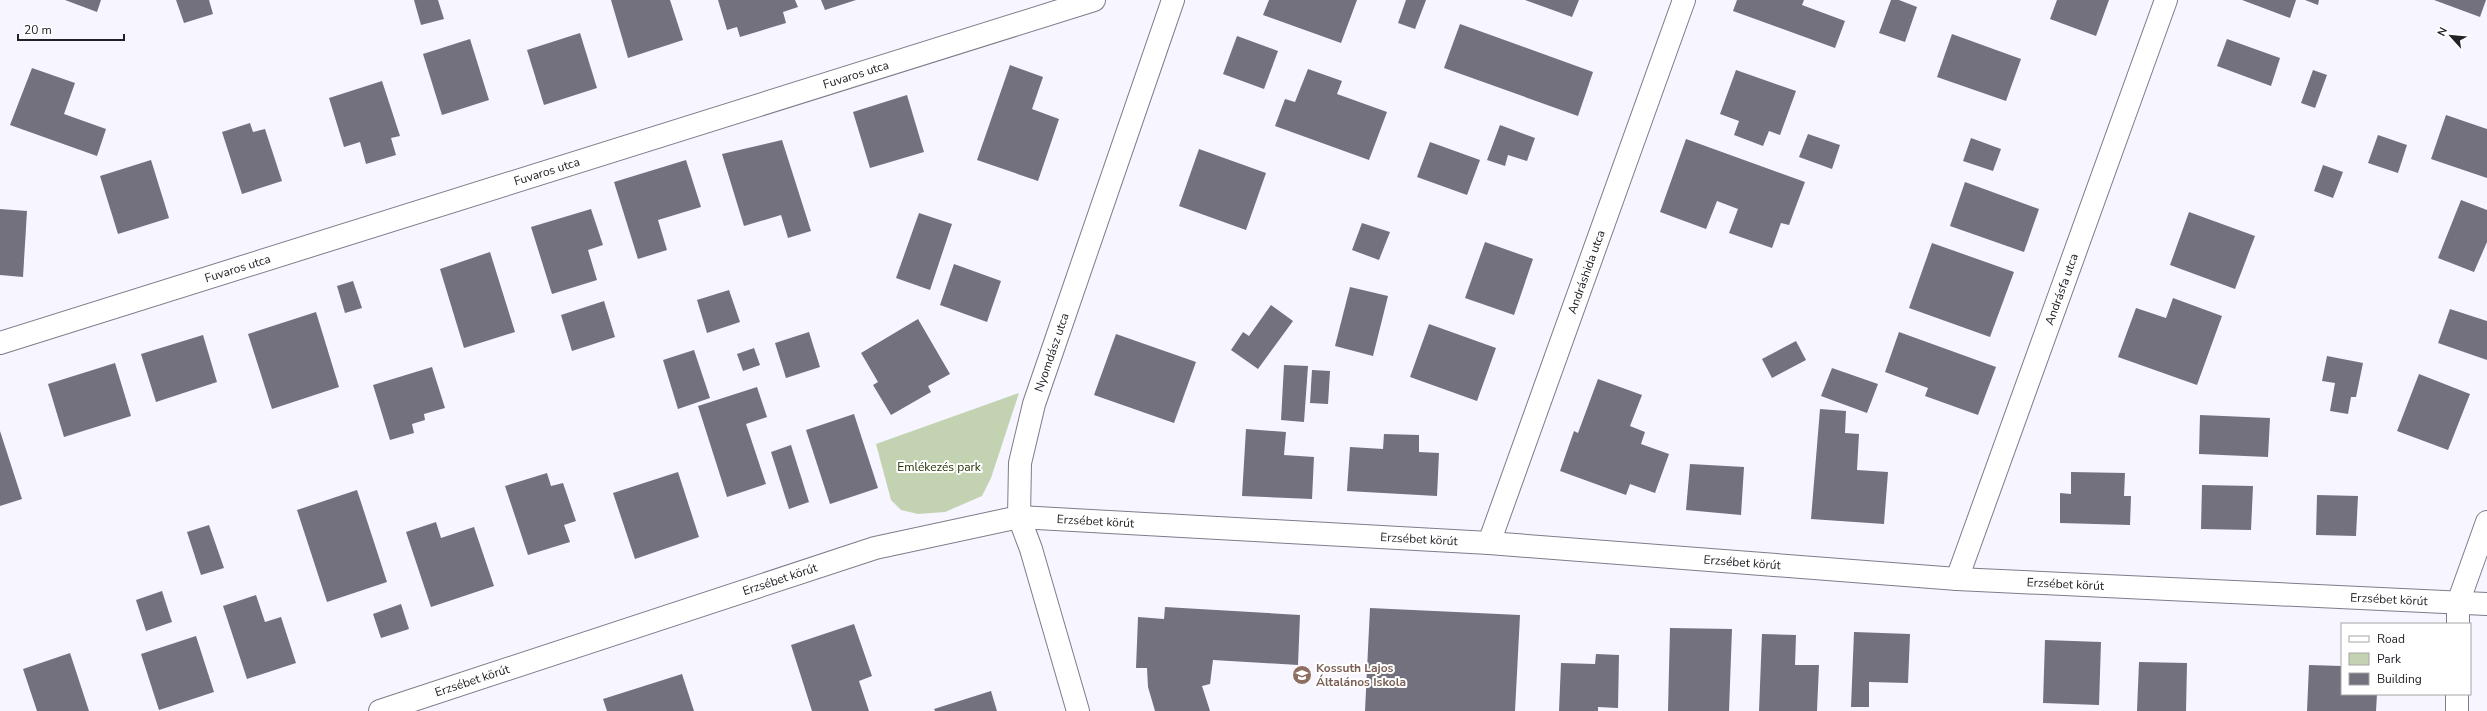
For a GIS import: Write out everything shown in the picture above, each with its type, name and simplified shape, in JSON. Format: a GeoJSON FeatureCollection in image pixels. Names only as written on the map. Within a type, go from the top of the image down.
{"type":"FeatureCollection","features":[{"type":"Feature","properties":{"kind":"street","name":"Fuvaros utca"},"geometry":{"type":"LineString","coordinates":[[0,342],[1094,0]]}},
{"type":"Feature","properties":{"kind":"street","name":"Nyomdász utca"},"geometry":{"type":"LineString","coordinates":[[1078,711],[1031,549],[1019,517],[1020,463],[1034,404],[1173,0]]}},
{"type":"Feature","properties":{"kind":"street","name":"Andráshida utca"},"geometry":{"type":"LineString","coordinates":[[1489,543],[1684,0]]}},
{"type":"Feature","properties":{"kind":"street","name":"Andrásfa utca"},"geometry":{"type":"LineString","coordinates":[[1957,579],[2166,0]]}},
{"type":"Feature","properties":{"kind":"street","name":"Erzsébet körút"},"geometry":{"type":"LineString","coordinates":[[380,711],[875,548],[1019,517],[1489,543],[1957,579],[2458,614],[2487,604]]}},
{"type":"Feature","properties":{"kind":"street"},"geometry":{"type":"LineString","coordinates":[[2458,614],[2487,522]]}},
{"type":"Feature","properties":{"kind":"street"},"geometry":{"type":"LineString","coordinates":[[2457,695],[2457,711]]}},
{"type":"Feature","properties":{"kind":"green space","name":"Emlékezés park"},"geometry":{"type":"Polygon","coordinates":[[[1019,393],[991,478],[982,496],[945,512],[918,514],[901,510],[891,500],[876,444],[1019,393]]]}},
{"type":"Feature","properties":{"kind":"building"},"geometry":{"type":"Polygon","coordinates":[[[65,0],[101,0],[97,12],[65,0]]]}},
{"type":"Feature","properties":{"kind":"building"},"geometry":{"type":"Polygon","coordinates":[[[176,0],[209,0],[213,14],[184,23],[176,0]]]}},
{"type":"Feature","properties":{"kind":"building"},"geometry":{"type":"Polygon","coordinates":[[[414,0],[438,0],[444,19],[421,25],[414,0]]]}},
{"type":"Feature","properties":{"kind":"building"},"geometry":{"type":"Polygon","coordinates":[[[611,0],[670,0],[683,40],[628,58],[611,0]]]}},
{"type":"Feature","properties":{"kind":"building"},"geometry":{"type":"Polygon","coordinates":[[[718,0],[795,0],[798,7],[783,12],[786,23],[740,37],[737,27],[727,30],[718,0]]]}},
{"type":"Feature","properties":{"kind":"building"},"geometry":{"type":"Polygon","coordinates":[[[821,0],[856,0],[825,10],[821,0]]]}},
{"type":"Feature","properties":{"kind":"building"},"geometry":{"type":"Polygon","coordinates":[[[1269,0],[1357,0],[1341,43],[1263,15],[1269,0]]]}},
{"type":"Feature","properties":{"kind":"building"},"geometry":{"type":"Polygon","coordinates":[[[1406,0],[1426,0],[1415,29],[1398,23],[1406,0]]]}},
{"type":"Feature","properties":{"kind":"building"},"geometry":{"type":"Polygon","coordinates":[[[1525,0],[1579,0],[1572,17],[1525,0]]]}},
{"type":"Feature","properties":{"kind":"building"},"geometry":{"type":"Polygon","coordinates":[[[1737,0],[1804,0],[1802,5],[1845,21],[1835,48],[1733,11],[1737,0]]]}},
{"type":"Feature","properties":{"kind":"building"},"geometry":{"type":"Polygon","coordinates":[[[1891,0],[1899,0],[1917,7],[1905,42],[1879,33],[1891,0]]]}},
{"type":"Feature","properties":{"kind":"building"},"geometry":{"type":"Polygon","coordinates":[[[2057,0],[2109,0],[2096,36],[2050,19],[2057,0]]]}},
{"type":"Feature","properties":{"kind":"building"},"geometry":{"type":"Polygon","coordinates":[[[2242,0],[2296,0],[2290,18],[2242,0]]]}},
{"type":"Feature","properties":{"kind":"building"},"geometry":{"type":"Polygon","coordinates":[[[2305,0],[2319,0],[2318,5],[2305,0]]]}},
{"type":"Feature","properties":{"kind":"building"},"geometry":{"type":"Polygon","coordinates":[[[2434,0],[2486,0],[2480,17],[2434,0]]]}},
{"type":"Feature","properties":{"kind":"building"},"geometry":{"type":"Polygon","coordinates":[[[1460,24],[1593,72],[1578,116],[1444,68],[1460,24]]]}},
{"type":"Feature","properties":{"kind":"building"},"geometry":{"type":"Polygon","coordinates":[[[580,33],[597,88],[544,105],[527,50],[580,33]]]}},
{"type":"Feature","properties":{"kind":"building"},"geometry":{"type":"Polygon","coordinates":[[[1952,34],[2021,59],[2006,101],[1937,77],[1952,34]]]}},
{"type":"Feature","properties":{"kind":"building"},"geometry":{"type":"Polygon","coordinates":[[[1237,36],[1278,51],[1264,89],[1223,74],[1237,36]]]}},
{"type":"Feature","properties":{"kind":"building"},"geometry":{"type":"Polygon","coordinates":[[[470,39],[489,100],[442,115],[423,54],[470,39]]]}},
{"type":"Feature","properties":{"kind":"building"},"geometry":{"type":"Polygon","coordinates":[[[2227,39],[2280,58],[2271,86],[2217,66],[2227,39]]]}},
{"type":"Feature","properties":{"kind":"building"},"geometry":{"type":"Polygon","coordinates":[[[1010,65],[1043,77],[1032,109],[1059,119],[1038,181],[977,160],[1010,65]]]}},
{"type":"Feature","properties":{"kind":"building"},"geometry":{"type":"Polygon","coordinates":[[[32,68],[75,83],[64,114],[106,129],[97,156],[10,125],[32,68]]]}},
{"type":"Feature","properties":{"kind":"building"},"geometry":{"type":"Polygon","coordinates":[[[1308,69],[1342,81],[1337,94],[1387,112],[1369,160],[1275,126],[1285,99],[1295,102],[1308,69]]]}},
{"type":"Feature","properties":{"kind":"building"},"geometry":{"type":"Polygon","coordinates":[[[1736,70],[1796,91],[1780,135],[1769,131],[1763,146],[1734,135],[1739,121],[1720,114],[1736,70]]]}},
{"type":"Feature","properties":{"kind":"building"},"geometry":{"type":"Polygon","coordinates":[[[2313,70],[2327,75],[2315,108],[2301,103],[2313,70]]]}},
{"type":"Feature","properties":{"kind":"building"},"geometry":{"type":"Polygon","coordinates":[[[382,81],[400,136],[391,138],[396,155],[366,164],[360,142],[344,147],[329,98],[382,81]]]}},
{"type":"Feature","properties":{"kind":"building"},"geometry":{"type":"Polygon","coordinates":[[[907,95],[924,152],[870,168],[853,112],[907,95]]]}},
{"type":"Feature","properties":{"kind":"building"},"geometry":{"type":"Polygon","coordinates":[[[2446,115],[2487,129],[2487,178],[2431,159],[2446,115]]]}},
{"type":"Feature","properties":{"kind":"building"},"geometry":{"type":"Polygon","coordinates":[[[250,123],[253,132],[265,129],[282,181],[242,194],[222,132],[250,123]]]}},
{"type":"Feature","properties":{"kind":"building"},"geometry":{"type":"Polygon","coordinates":[[[1500,125],[1535,138],[1527,161],[1508,155],[1505,166],[1487,160],[1500,125]]]}},
{"type":"Feature","properties":{"kind":"building"},"geometry":{"type":"Polygon","coordinates":[[[1808,134],[1840,145],[1832,169],[1799,157],[1808,134]]]}},
{"type":"Feature","properties":{"kind":"building"},"geometry":{"type":"Polygon","coordinates":[[[2378,135],[2407,145],[2398,173],[2368,163],[2378,135]]]}},
{"type":"Feature","properties":{"kind":"building"},"geometry":{"type":"Polygon","coordinates":[[[1971,138],[2001,149],[1993,171],[1963,161],[1971,138]]]}},
{"type":"Feature","properties":{"kind":"building"},"geometry":{"type":"Polygon","coordinates":[[[1686,139],[1805,182],[1789,225],[1781,223],[1772,248],[1729,233],[1738,209],[1717,201],[1706,229],[1660,212],[1686,139]]]}},
{"type":"Feature","properties":{"kind":"building"},"geometry":{"type":"Polygon","coordinates":[[[782,140],[811,231],[788,238],[781,215],[744,226],[722,154],[782,140]]]}},
{"type":"Feature","properties":{"kind":"building"},"geometry":{"type":"Polygon","coordinates":[[[1430,142],[1480,160],[1467,195],[1417,177],[1430,142]]]}},
{"type":"Feature","properties":{"kind":"building"},"geometry":{"type":"Polygon","coordinates":[[[1199,149],[1266,173],[1246,230],[1179,206],[1199,149]]]}},
{"type":"Feature","properties":{"kind":"building"},"geometry":{"type":"Polygon","coordinates":[[[151,160],[169,218],[118,234],[100,176],[151,160]]]}},
{"type":"Feature","properties":{"kind":"building"},"geometry":{"type":"Polygon","coordinates":[[[686,160],[701,207],[658,220],[667,250],[638,259],[614,182],[686,160]]]}},
{"type":"Feature","properties":{"kind":"building"},"geometry":{"type":"Polygon","coordinates":[[[2323,165],[2343,172],[2333,198],[2314,191],[2323,165]]]}},
{"type":"Feature","properties":{"kind":"building"},"geometry":{"type":"Polygon","coordinates":[[[1965,182],[2039,209],[2024,252],[1950,226],[1965,182]]]}},
{"type":"Feature","properties":{"kind":"building"},"geometry":{"type":"Polygon","coordinates":[[[2461,200],[2487,210],[2487,242],[2474,272],[2438,258],[2461,200]]]}},
{"type":"Feature","properties":{"kind":"building"},"geometry":{"type":"Polygon","coordinates":[[[0,209],[27,211],[23,277],[0,275],[0,209]]]}},
{"type":"Feature","properties":{"kind":"building"},"geometry":{"type":"Polygon","coordinates":[[[591,209],[603,245],[588,250],[597,280],[552,294],[531,227],[591,209]]]}},
{"type":"Feature","properties":{"kind":"building"},"geometry":{"type":"Polygon","coordinates":[[[2189,212],[2255,236],[2235,289],[2170,265],[2189,212]]]}},
{"type":"Feature","properties":{"kind":"building"},"geometry":{"type":"Polygon","coordinates":[[[919,213],[952,224],[930,290],[896,278],[919,213]]]}},
{"type":"Feature","properties":{"kind":"building"},"geometry":{"type":"Polygon","coordinates":[[[1362,223],[1390,232],[1379,260],[1352,250],[1362,223]]]}},
{"type":"Feature","properties":{"kind":"building"},"geometry":{"type":"Polygon","coordinates":[[[1485,242],[1533,259],[1514,315],[1465,298],[1485,242]]]}},
{"type":"Feature","properties":{"kind":"building"},"geometry":{"type":"Polygon","coordinates":[[[1932,243],[2014,272],[1990,337],[1909,308],[1932,243]]]}},
{"type":"Feature","properties":{"kind":"building"},"geometry":{"type":"Polygon","coordinates":[[[490,252],[515,332],[464,348],[440,269],[490,252]]]}},
{"type":"Feature","properties":{"kind":"building"},"geometry":{"type":"Polygon","coordinates":[[[954,264],[1001,281],[987,322],[940,305],[954,264]]]}},
{"type":"Feature","properties":{"kind":"building"},"geometry":{"type":"Polygon","coordinates":[[[353,281],[362,308],[345,313],[337,286],[353,281]]]}},
{"type":"Feature","properties":{"kind":"building"},"geometry":{"type":"Polygon","coordinates":[[[1350,287],[1388,296],[1373,356],[1335,346],[1350,287]]]}},
{"type":"Feature","properties":{"kind":"building"},"geometry":{"type":"Polygon","coordinates":[[[729,290],[740,322],[707,333],[697,300],[729,290]]]}},
{"type":"Feature","properties":{"kind":"building"},"geometry":{"type":"Polygon","coordinates":[[[2173,298],[2222,316],[2197,385],[2118,357],[2136,308],[2166,318],[2173,298]]]}},
{"type":"Feature","properties":{"kind":"building"},"geometry":{"type":"Polygon","coordinates":[[[604,301],[615,337],[572,351],[561,315],[604,301]]]}},
{"type":"Feature","properties":{"kind":"building"},"geometry":{"type":"Polygon","coordinates":[[[1271,305],[1293,321],[1258,369],[1231,350],[1243,332],[1249,336],[1271,305]]]}},
{"type":"Feature","properties":{"kind":"building"},"geometry":{"type":"Polygon","coordinates":[[[2450,309],[2487,321],[2487,360],[2438,343],[2450,309]]]}},
{"type":"Feature","properties":{"kind":"building"},"geometry":{"type":"Polygon","coordinates":[[[316,312],[339,387],[272,409],[248,334],[316,312]]]}},
{"type":"Feature","properties":{"kind":"building"},"geometry":{"type":"Polygon","coordinates":[[[918,319],[950,374],[928,386],[931,392],[891,415],[873,385],[878,382],[861,353],[918,319]]]}},
{"type":"Feature","properties":{"kind":"building"},"geometry":{"type":"Polygon","coordinates":[[[1429,324],[1496,348],[1477,401],[1410,377],[1429,324]]]}},
{"type":"Feature","properties":{"kind":"building"},"geometry":{"type":"Polygon","coordinates":[[[809,332],[820,367],[786,378],[775,343],[809,332]]]}},
{"type":"Feature","properties":{"kind":"building"},"geometry":{"type":"Polygon","coordinates":[[[1899,332],[1996,367],[1978,415],[1925,396],[1928,388],[1885,372],[1899,332]]]}},
{"type":"Feature","properties":{"kind":"building"},"geometry":{"type":"Polygon","coordinates":[[[1116,334],[1196,362],[1174,423],[1094,395],[1116,334]]]}},
{"type":"Feature","properties":{"kind":"building"},"geometry":{"type":"Polygon","coordinates":[[[203,335],[217,382],[156,402],[141,354],[203,335]]]}},
{"type":"Feature","properties":{"kind":"building"},"geometry":{"type":"Polygon","coordinates":[[[1796,341],[1806,360],[1772,378],[1762,359],[1796,341]]]}},
{"type":"Feature","properties":{"kind":"building"},"geometry":{"type":"Polygon","coordinates":[[[754,348],[760,365],[743,371],[737,354],[754,348]]]}},
{"type":"Feature","properties":{"kind":"building"},"geometry":{"type":"Polygon","coordinates":[[[694,350],[710,398],[678,409],[663,360],[694,350]]]}},
{"type":"Feature","properties":{"kind":"building"},"geometry":{"type":"Polygon","coordinates":[[[2327,356],[2363,363],[2356,397],[2351,397],[2348,414],[2330,411],[2335,383],[2322,381],[2327,356]]]}},
{"type":"Feature","properties":{"kind":"building"},"geometry":{"type":"Polygon","coordinates":[[[115,363],[131,416],[64,437],[48,384],[115,363]]]}},
{"type":"Feature","properties":{"kind":"building"},"geometry":{"type":"Polygon","coordinates":[[[1284,365],[1308,366],[1304,422],[1281,420],[1284,365]]]}},
{"type":"Feature","properties":{"kind":"building"},"geometry":{"type":"Polygon","coordinates":[[[432,367],[445,408],[424,414],[425,420],[412,424],[414,433],[390,440],[373,385],[432,367]]]}},
{"type":"Feature","properties":{"kind":"building"},"geometry":{"type":"Polygon","coordinates":[[[1832,368],[1878,384],[1867,413],[1821,396],[1832,368]]]}},
{"type":"Feature","properties":{"kind":"building"},"geometry":{"type":"Polygon","coordinates":[[[1312,370],[1330,371],[1328,404],[1310,403],[1312,370]]]}},
{"type":"Feature","properties":{"kind":"building"},"geometry":{"type":"Polygon","coordinates":[[[2419,374],[2470,394],[2448,450],[2397,431],[2419,374]]]}},
{"type":"Feature","properties":{"kind":"building"},"geometry":{"type":"Polygon","coordinates":[[[1598,379],[1642,395],[1630,426],[1645,432],[1641,444],[1669,454],[1655,493],[1630,484],[1626,495],[1560,471],[1574,431],[1578,433],[1598,379]]]}},
{"type":"Feature","properties":{"kind":"building"},"geometry":{"type":"Polygon","coordinates":[[[757,387],[767,417],[746,424],[766,484],[727,497],[698,406],[757,387]]]}},
{"type":"Feature","properties":{"kind":"building"},"geometry":{"type":"Polygon","coordinates":[[[1820,409],[1846,411],[1845,433],[1859,434],[1857,470],[1888,472],[1884,524],[1811,519],[1820,409]]]}},
{"type":"Feature","properties":{"kind":"building"},"geometry":{"type":"Polygon","coordinates":[[[854,414],[878,488],[830,504],[806,430],[854,414]]]}},
{"type":"Feature","properties":{"kind":"building"},"geometry":{"type":"Polygon","coordinates":[[[2200,415],[2270,418],[2268,457],[2199,454],[2200,415]]]}},
{"type":"Feature","properties":{"kind":"building"},"geometry":{"type":"Polygon","coordinates":[[[1246,429],[1286,432],[1284,455],[1314,457],[1312,499],[1242,496],[1246,429]]]}},
{"type":"Feature","properties":{"kind":"building"},"geometry":{"type":"Polygon","coordinates":[[[0,431],[22,499],[0,506],[0,431]]]}},
{"type":"Feature","properties":{"kind":"building"},"geometry":{"type":"Polygon","coordinates":[[[1384,434],[1419,435],[1419,452],[1439,453],[1437,496],[1347,491],[1350,447],[1383,449],[1384,434]]]}},
{"type":"Feature","properties":{"kind":"building"},"geometry":{"type":"Polygon","coordinates":[[[791,445],[809,502],[789,509],[771,452],[791,445]]]}},
{"type":"Feature","properties":{"kind":"building"},"geometry":{"type":"Polygon","coordinates":[[[1690,464],[1744,467],[1741,515],[1686,510],[1690,464]]]}},
{"type":"Feature","properties":{"kind":"building"},"geometry":{"type":"Polygon","coordinates":[[[678,472],[699,537],[635,559],[613,493],[678,472]]]}},
{"type":"Feature","properties":{"kind":"building"},"geometry":{"type":"Polygon","coordinates":[[[2071,472],[2125,473],[2124,496],[2131,496],[2130,525],[2060,523],[2060,493],[2071,494],[2071,472]]]}},
{"type":"Feature","properties":{"kind":"building"},"geometry":{"type":"Polygon","coordinates":[[[547,473],[551,486],[563,483],[576,521],[564,525],[570,542],[528,555],[505,486],[547,473]]]}},
{"type":"Feature","properties":{"kind":"building"},"geometry":{"type":"Polygon","coordinates":[[[2202,485],[2253,486],[2251,530],[2201,529],[2202,485]]]}},
{"type":"Feature","properties":{"kind":"building"},"geometry":{"type":"Polygon","coordinates":[[[357,490],[387,582],[327,602],[297,510],[357,490]]]}},
{"type":"Feature","properties":{"kind":"building"},"geometry":{"type":"Polygon","coordinates":[[[2317,495],[2358,496],[2356,536],[2316,535],[2317,495]]]}},
{"type":"Feature","properties":{"kind":"building"},"geometry":{"type":"Polygon","coordinates":[[[436,522],[441,538],[474,527],[494,586],[431,607],[406,532],[436,522]]]}},
{"type":"Feature","properties":{"kind":"building"},"geometry":{"type":"Polygon","coordinates":[[[209,525],[224,568],[201,575],[187,532],[209,525]]]}},
{"type":"Feature","properties":{"kind":"building"},"geometry":{"type":"Polygon","coordinates":[[[162,591],[172,622],[146,631],[136,600],[162,591]]]}},
{"type":"Feature","properties":{"kind":"building"},"geometry":{"type":"Polygon","coordinates":[[[256,595],[265,622],[281,617],[296,663],[247,679],[223,606],[256,595]]]}},
{"type":"Feature","properties":{"kind":"building"},"geometry":{"type":"Polygon","coordinates":[[[401,604],[409,629],[381,638],[373,614],[401,604]]]}},
{"type":"Feature","properties":{"kind":"building"},"geometry":{"type":"Polygon","coordinates":[[[1165,607],[1300,615],[1298,665],[1213,660],[1210,684],[1202,686],[1210,711],[1155,711],[1148,687],[1147,668],[1136,668],[1138,617],[1164,619],[1165,607]]]}},
{"type":"Feature","properties":{"kind":"building"},"geometry":{"type":"Polygon","coordinates":[[[1370,608],[1520,615],[1515,711],[1365,711],[1370,608]]]}},
{"type":"Feature","properties":{"kind":"building"},"geometry":{"type":"Polygon","coordinates":[[[854,624],[872,676],[859,681],[869,711],[812,711],[791,645],[854,624]]]}},
{"type":"Feature","properties":{"kind":"building"},"geometry":{"type":"Polygon","coordinates":[[[1670,628],[1732,629],[1729,711],[1668,711],[1670,628]]]}},
{"type":"Feature","properties":{"kind":"building"},"geometry":{"type":"Polygon","coordinates":[[[1854,632],[1910,634],[1908,683],[1869,682],[1869,707],[1851,707],[1854,632]]]}},
{"type":"Feature","properties":{"kind":"building"},"geometry":{"type":"Polygon","coordinates":[[[1762,634],[1796,635],[1795,665],[1819,665],[1817,711],[1759,711],[1762,634]]]}},
{"type":"Feature","properties":{"kind":"building"},"geometry":{"type":"Polygon","coordinates":[[[196,636],[214,692],[159,710],[141,654],[196,636]]]}},
{"type":"Feature","properties":{"kind":"building"},"geometry":{"type":"Polygon","coordinates":[[[2045,640],[2101,642],[2099,705],[2043,703],[2045,640]]]}},
{"type":"Feature","properties":{"kind":"building"},"geometry":{"type":"Polygon","coordinates":[[[70,653],[89,711],[37,711],[23,669],[70,653]]]}},
{"type":"Feature","properties":{"kind":"building"},"geometry":{"type":"Polygon","coordinates":[[[1596,654],[1619,655],[1618,708],[1598,707],[1598,711],[1559,711],[1561,663],[1595,664],[1596,654]]]}},
{"type":"Feature","properties":{"kind":"building"},"geometry":{"type":"Polygon","coordinates":[[[2139,662],[2187,663],[2186,711],[2137,711],[2139,662]]]}},
{"type":"Feature","properties":{"kind":"building"},"geometry":{"type":"Polygon","coordinates":[[[2309,665],[2341,666],[2341,695],[2377,695],[2376,711],[2307,711],[2309,665]]]}},
{"type":"Feature","properties":{"kind":"building"},"geometry":{"type":"Polygon","coordinates":[[[682,674],[694,711],[607,711],[603,699],[682,674]]]}},
{"type":"Feature","properties":{"kind":"building"},"geometry":{"type":"Polygon","coordinates":[[[991,691],[997,711],[935,711],[934,709],[991,691]]]}},
{"type":"Feature","properties":{"kind":"place","name":"Kossuth Lajos Általános Iskola"},"geometry":{"type":"Point","coordinates":[1302,675]}}]}
